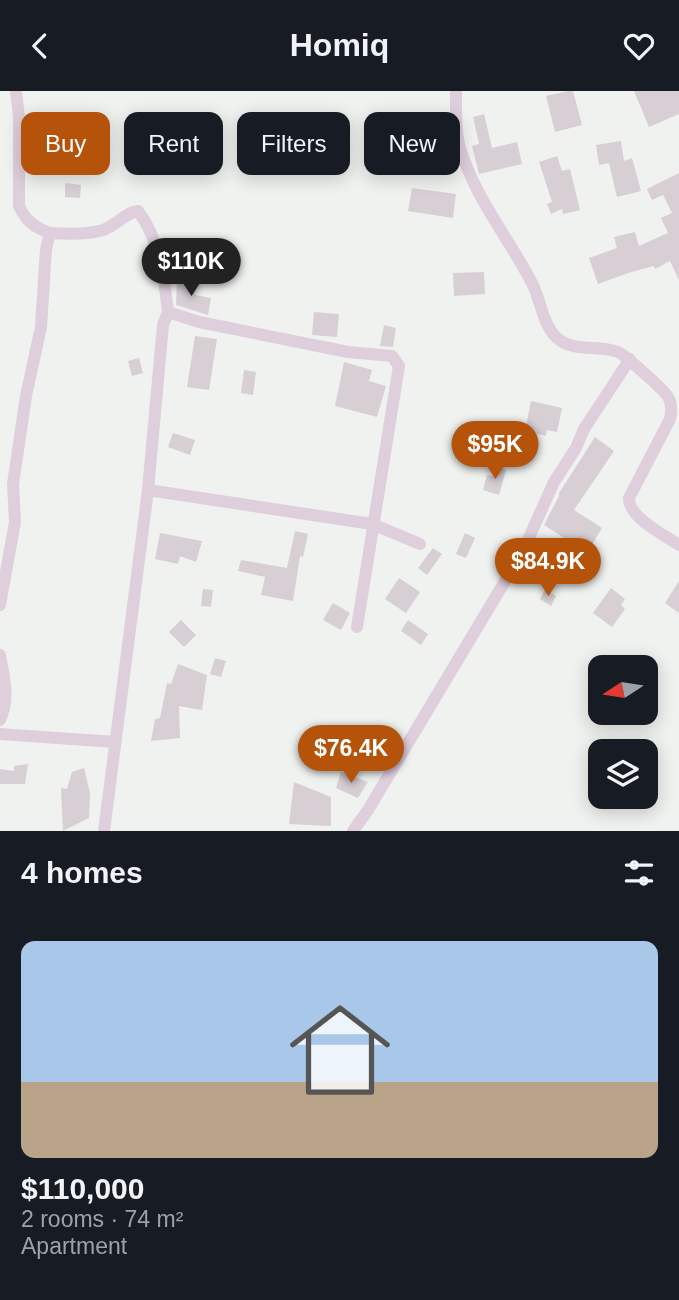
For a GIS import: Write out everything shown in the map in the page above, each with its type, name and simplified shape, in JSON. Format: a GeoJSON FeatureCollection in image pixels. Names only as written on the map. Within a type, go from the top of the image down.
{"type":"FeatureCollection","features":[{"type":"Feature","properties":{"kind":"street"},"geometry":{"type":"LineString","coordinates":[[16,91],[19,117],[19,206],[24,218],[35,228],[66,234],[104,230],[130,212],[138,211],[146,222],[161,261],[168,311],[163,325],[148,489],[104,831]]}},
{"type":"Feature","properties":{"kind":"street"},"geometry":{"type":"LineString","coordinates":[[456,91],[458,142],[466,164],[482,200],[533,286],[550,329],[559,339],[572,346],[618,352],[667,394],[672,407],[670,419],[629,498],[629,505],[633,513],[679,545]]}},
{"type":"Feature","properties":{"kind":"street"},"geometry":{"type":"LineString","coordinates":[[0,605],[15,522],[13,484],[26,396],[41,327],[46,249],[50,233]]}},
{"type":"Feature","properties":{"kind":"street"},"geometry":{"type":"LineString","coordinates":[[168,311],[200,322],[348,352],[392,356],[397,360],[399,366],[357,627]]}},
{"type":"Feature","properties":{"kind":"street"},"geometry":{"type":"LineString","coordinates":[[353,831],[523,551],[554,482],[629,359]]}},
{"type":"Feature","properties":{"kind":"street"},"geometry":{"type":"LineString","coordinates":[[148,489],[372,524],[421,544]]}},
{"type":"Feature","properties":{"kind":"street"},"geometry":{"type":"LineString","coordinates":[[0,655],[6,692],[5,707],[0,720]]}},
{"type":"Feature","properties":{"kind":"street"},"geometry":{"type":"LineString","coordinates":[[0,734],[115,741]]}},
{"type":"Feature","properties":{"kind":"building"},"geometry":{"type":"Polygon","coordinates":[[[573,91],[582,125],[555,132],[546,96],[573,91]]]}},
{"type":"Feature","properties":{"kind":"building"},"geometry":{"type":"Polygon","coordinates":[[[634,91],[679,91],[679,114],[649,127],[634,91]]]}},
{"type":"Feature","properties":{"kind":"building"},"geometry":{"type":"Polygon","coordinates":[[[484,114],[492,148],[517,142],[522,164],[479,174],[472,146],[479,144],[473,117],[484,114]]]}},
{"type":"Feature","properties":{"kind":"building"},"geometry":{"type":"Polygon","coordinates":[[[621,141],[624,161],[632,158],[641,191],[617,197],[609,163],[599,165],[596,145],[621,141]]]}},
{"type":"Feature","properties":{"kind":"building"},"geometry":{"type":"Polygon","coordinates":[[[557,156],[562,171],[570,169],[580,210],[563,214],[562,209],[551,214],[547,204],[552,202],[539,162],[557,156]]]}},
{"type":"Feature","properties":{"kind":"building"},"geometry":{"type":"Polygon","coordinates":[[[679,173],[679,280],[670,261],[655,269],[654,266],[598,284],[589,258],[617,248],[614,237],[635,232],[639,246],[668,233],[661,218],[672,213],[663,195],[652,200],[647,189],[679,173]]]}},
{"type":"Feature","properties":{"kind":"building"},"geometry":{"type":"Polygon","coordinates":[[[65,183],[81,185],[80,198],[65,197],[65,183]]]}},
{"type":"Feature","properties":{"kind":"building"},"geometry":{"type":"Polygon","coordinates":[[[412,188],[456,194],[453,218],[408,211],[412,188]]]}},
{"type":"Feature","properties":{"kind":"building"},"geometry":{"type":"Polygon","coordinates":[[[484,272],[485,294],[454,296],[453,273],[484,272]]]}},
{"type":"Feature","properties":{"kind":"building"},"geometry":{"type":"Polygon","coordinates":[[[177,280],[196,282],[195,295],[211,298],[208,315],[176,305],[177,280]]]}},
{"type":"Feature","properties":{"kind":"building"},"geometry":{"type":"Polygon","coordinates":[[[314,312],[339,314],[337,337],[312,335],[314,312]]]}},
{"type":"Feature","properties":{"kind":"building"},"geometry":{"type":"Polygon","coordinates":[[[384,325],[396,328],[393,347],[380,346],[384,325]]]}},
{"type":"Feature","properties":{"kind":"building"},"geometry":{"type":"Polygon","coordinates":[[[195,336],[217,339],[209,390],[187,387],[195,336]]]}},
{"type":"Feature","properties":{"kind":"building"},"geometry":{"type":"Polygon","coordinates":[[[139,358],[143,373],[132,376],[128,361],[139,358]]]}},
{"type":"Feature","properties":{"kind":"building"},"geometry":{"type":"Polygon","coordinates":[[[344,362],[372,370],[369,381],[386,386],[377,417],[335,406],[344,362]]]}},
{"type":"Feature","properties":{"kind":"building"},"geometry":{"type":"Polygon","coordinates":[[[244,370],[256,372],[253,395],[241,393],[244,370]]]}},
{"type":"Feature","properties":{"kind":"building"},"geometry":{"type":"Polygon","coordinates":[[[531,401],[562,408],[557,432],[547,430],[546,436],[525,431],[531,401]]]}},
{"type":"Feature","properties":{"kind":"building"},"geometry":{"type":"Polygon","coordinates":[[[173,433],[195,440],[190,455],[168,447],[173,433]]]}},
{"type":"Feature","properties":{"kind":"building"},"geometry":{"type":"Polygon","coordinates":[[[595,437],[614,451],[574,510],[602,528],[587,553],[544,525],[559,493],[595,437]]]}},
{"type":"Feature","properties":{"kind":"building"},"geometry":{"type":"Polygon","coordinates":[[[497,466],[506,470],[499,495],[483,490],[487,475],[492,476],[497,466]]]}},
{"type":"Feature","properties":{"kind":"building"},"geometry":{"type":"Polygon","coordinates":[[[295,531],[308,534],[303,557],[300,556],[293,601],[261,595],[265,577],[238,571],[241,560],[287,568],[295,531]]]}},
{"type":"Feature","properties":{"kind":"building"},"geometry":{"type":"Polygon","coordinates":[[[160,533],[202,541],[196,562],[180,556],[178,564],[155,559],[160,533]]]}},
{"type":"Feature","properties":{"kind":"building"},"geometry":{"type":"Polygon","coordinates":[[[465,533],[475,538],[466,558],[456,554],[465,533]]]}},
{"type":"Feature","properties":{"kind":"building"},"geometry":{"type":"Polygon","coordinates":[[[433,548],[442,554],[427,575],[418,568],[433,548]]]}},
{"type":"Feature","properties":{"kind":"building"},"geometry":{"type":"Polygon","coordinates":[[[399,578],[420,592],[406,613],[385,599],[399,578]]]}},
{"type":"Feature","properties":{"kind":"building"},"geometry":{"type":"Polygon","coordinates":[[[679,581],[679,613],[665,603],[679,581]]]}},
{"type":"Feature","properties":{"kind":"building"},"geometry":{"type":"Polygon","coordinates":[[[611,588],[625,599],[621,605],[625,609],[612,627],[593,613],[611,588]]]}},
{"type":"Feature","properties":{"kind":"building"},"geometry":{"type":"Polygon","coordinates":[[[203,589],[213,590],[211,607],[201,606],[203,589]]]}},
{"type":"Feature","properties":{"kind":"building"},"geometry":{"type":"Polygon","coordinates":[[[545,590],[556,596],[551,606],[540,599],[545,590]]]}},
{"type":"Feature","properties":{"kind":"building"},"geometry":{"type":"Polygon","coordinates":[[[333,603],[350,613],[341,630],[323,620],[333,603]]]}},
{"type":"Feature","properties":{"kind":"building"},"geometry":{"type":"Polygon","coordinates":[[[181,620],[196,635],[184,647],[169,632],[181,620]]]}},
{"type":"Feature","properties":{"kind":"building"},"geometry":{"type":"Polygon","coordinates":[[[408,620],[428,634],[421,645],[401,631],[408,620]]]}},
{"type":"Feature","properties":{"kind":"building"},"geometry":{"type":"Polygon","coordinates":[[[215,658],[226,661],[221,677],[210,674],[215,658]]]}},
{"type":"Feature","properties":{"kind":"building"},"geometry":{"type":"Polygon","coordinates":[[[178,664],[207,675],[202,710],[179,706],[180,738],[151,741],[155,719],[160,718],[167,683],[171,684],[178,664]]]}},
{"type":"Feature","properties":{"kind":"building"},"geometry":{"type":"Polygon","coordinates":[[[28,764],[25,784],[0,784],[0,769],[14,771],[14,766],[28,764]]]}},
{"type":"Feature","properties":{"kind":"building"},"geometry":{"type":"Polygon","coordinates":[[[84,768],[90,793],[89,818],[63,831],[61,788],[67,789],[72,772],[84,768]]]}},
{"type":"Feature","properties":{"kind":"building"},"geometry":{"type":"Polygon","coordinates":[[[341,772],[368,782],[358,798],[336,788],[341,772]]]}},
{"type":"Feature","properties":{"kind":"building"},"geometry":{"type":"Polygon","coordinates":[[[294,782],[331,797],[331,826],[289,824],[294,782]]]}}]}
